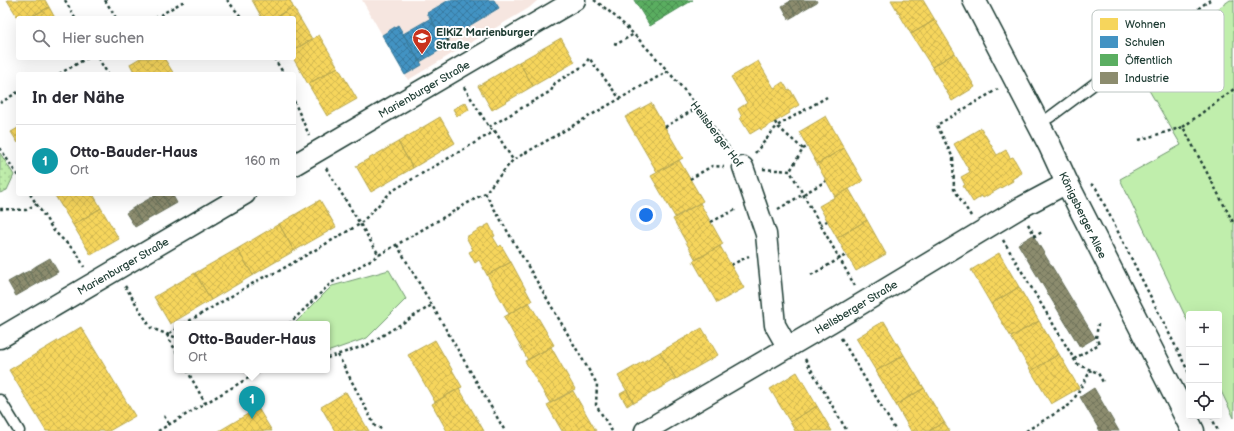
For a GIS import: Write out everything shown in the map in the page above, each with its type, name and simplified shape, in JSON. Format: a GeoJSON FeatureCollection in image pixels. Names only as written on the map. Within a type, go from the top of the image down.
{"type":"FeatureCollection","features":[{"type":"Feature","properties":{"kind":"street","name":"Marienburger Straße"},"geometry":{"type":"LineString","coordinates":[[296,164],[575,0]]}},
{"type":"Feature","properties":{"kind":"street","name":"Königsberger Allee"},"geometry":{"type":"LineString","coordinates":[[974,0],[1192,431]]}},
{"type":"Feature","properties":{"kind":"street","name":"Heilsberger Hof"},"geometry":{"type":"LineString","coordinates":[[743,167],[766,234],[775,325],[792,345]]}},
{"type":"Feature","properties":{"kind":"street","name":"Heilsberger Straße"},"geometry":{"type":"LineString","coordinates":[[645,431],[832,322],[987,228],[1067,183]]}},
{"type":"Feature","properties":{"kind":"street","name":"Marienburger Straße"},"geometry":{"type":"LineString","coordinates":[[0,338],[242,196]]}},
{"type":"Feature","properties":{"kind":"lane"},"geometry":{"type":"LineString","coordinates":[[1038,124],[1092,86]]}},
{"type":"Feature","properties":{"kind":"lane"},"geometry":{"type":"LineString","coordinates":[[0,400],[19,431]]}},
{"type":"Feature","properties":{"kind":"path"},"geometry":{"type":"LineString","coordinates":[[65,0],[74,16]]}},
{"type":"Feature","properties":{"kind":"path"},"geometry":{"type":"LineString","coordinates":[[106,0],[115,16]]}},
{"type":"Feature","properties":{"kind":"path"},"geometry":{"type":"LineString","coordinates":[[158,16],[186,0]]}},
{"type":"Feature","properties":{"kind":"path"},"geometry":{"type":"LineString","coordinates":[[227,0],[240,16]]}},
{"type":"Feature","properties":{"kind":"path","name":"Heilsberger Hof"},"geometry":{"type":"LineString","coordinates":[[594,0],[634,34],[668,71],[698,107],[743,167]]}},
{"type":"Feature","properties":{"kind":"path"},"geometry":{"type":"LineString","coordinates":[[1196,10],[1210,0]]}},
{"type":"Feature","properties":{"kind":"path"},"geometry":{"type":"LineString","coordinates":[[614,43],[617,44],[634,34]]}},
{"type":"Feature","properties":{"kind":"path"},"geometry":{"type":"LineString","coordinates":[[489,127],[551,91],[555,83],[585,65],[589,58],[620,99]]}},
{"type":"Feature","properties":{"kind":"path"},"geometry":{"type":"LineString","coordinates":[[62,72],[84,60]]}},
{"type":"Feature","properties":{"kind":"path"},"geometry":{"type":"LineString","coordinates":[[99,60],[107,72]]}},
{"type":"Feature","properties":{"kind":"path"},"geometry":{"type":"LineString","coordinates":[[275,60],[283,72]]}},
{"type":"Feature","properties":{"kind":"path"},"geometry":{"type":"LineString","coordinates":[[454,71],[489,127],[495,131],[513,160]]}},
{"type":"Feature","properties":{"kind":"path"},"geometry":{"type":"LineString","coordinates":[[291,321],[331,283],[485,193],[513,160],[668,71]]}},
{"type":"Feature","properties":{"kind":"path"},"geometry":{"type":"LineString","coordinates":[[998,89],[937,125],[953,158],[954,189],[987,228],[1077,364],[1098,373],[1104,384]]}},
{"type":"Feature","properties":{"kind":"path"},"geometry":{"type":"LineString","coordinates":[[1139,140],[1183,126],[1234,89]]}},
{"type":"Feature","properties":{"kind":"path"},"geometry":{"type":"LineString","coordinates":[[0,103],[16,93]]}},
{"type":"Feature","properties":{"kind":"path"},"geometry":{"type":"LineString","coordinates":[[743,167],[777,126],[827,97]]}},
{"type":"Feature","properties":{"kind":"path"},"geometry":{"type":"LineString","coordinates":[[296,106],[316,152],[379,255]]}},
{"type":"Feature","properties":{"kind":"path"},"geometry":{"type":"LineString","coordinates":[[665,127],[698,107]]}},
{"type":"Feature","properties":{"kind":"path"},"geometry":{"type":"LineString","coordinates":[[775,122],[777,126],[803,149]]}},
{"type":"Feature","properties":{"kind":"path"},"geometry":{"type":"LineString","coordinates":[[1183,126],[1234,224]]}},
{"type":"Feature","properties":{"kind":"path"},"geometry":{"type":"LineString","coordinates":[[189,321],[262,278],[277,272],[360,224],[392,191],[495,131]]}},
{"type":"Feature","properties":{"kind":"path"},"geometry":{"type":"LineString","coordinates":[[790,171],[803,149],[807,147]]}},
{"type":"Feature","properties":{"kind":"path"},"geometry":{"type":"LineString","coordinates":[[0,148],[16,173]]}},
{"type":"Feature","properties":{"kind":"path"},"geometry":{"type":"LineString","coordinates":[[690,179],[712,166],[790,171]]}},
{"type":"Feature","properties":{"kind":"path"},"geometry":{"type":"LineString","coordinates":[[790,171],[864,302]]}},
{"type":"Feature","properties":{"kind":"path"},"geometry":{"type":"LineString","coordinates":[[761,218],[826,181]]}},
{"type":"Feature","properties":{"kind":"path"},"geometry":{"type":"LineString","coordinates":[[485,193],[597,384],[596,406],[612,431]]}},
{"type":"Feature","properties":{"kind":"path"},"geometry":{"type":"LineString","coordinates":[[31,196],[54,231],[76,253],[94,283]]}},
{"type":"Feature","properties":{"kind":"path"},"geometry":{"type":"LineString","coordinates":[[711,222],[754,200]]}},
{"type":"Feature","properties":{"kind":"path"},"geometry":{"type":"LineString","coordinates":[[0,209],[26,210],[36,204]]}},
{"type":"Feature","properties":{"kind":"path"},"geometry":{"type":"LineString","coordinates":[[820,225],[827,221]]}},
{"type":"Feature","properties":{"kind":"path"},"geometry":{"type":"LineString","coordinates":[[397,245],[505,431]]}},
{"type":"Feature","properties":{"kind":"path"},"geometry":{"type":"LineString","coordinates":[[811,275],[846,255]]}},
{"type":"Feature","properties":{"kind":"path"},"geometry":{"type":"LineString","coordinates":[[116,270],[151,328],[174,337]]}},
{"type":"Feature","properties":{"kind":"path"},"geometry":{"type":"LineString","coordinates":[[330,357],[367,345],[432,305]]}},
{"type":"Feature","properties":{"kind":"path"},"geometry":{"type":"LineString","coordinates":[[832,322],[896,431]]}},
{"type":"Feature","properties":{"kind":"path"},"geometry":{"type":"LineString","coordinates":[[1074,359],[1099,344],[1096,338],[1098,324]]}},
{"type":"Feature","properties":{"kind":"path"},"geometry":{"type":"LineString","coordinates":[[166,334],[174,330]]}},
{"type":"Feature","properties":{"kind":"path"},"geometry":{"type":"LineString","coordinates":[[166,334],[174,348]]}},
{"type":"Feature","properties":{"kind":"path"},"geometry":{"type":"LineString","coordinates":[[792,345],[847,431]]}},
{"type":"Feature","properties":{"kind":"path"},"geometry":{"type":"LineString","coordinates":[[338,355],[375,426],[383,431]]}},
{"type":"Feature","properties":{"kind":"path"},"geometry":{"type":"LineString","coordinates":[[1026,431],[1071,404],[1091,370]]}},
{"type":"Feature","properties":{"kind":"path"},"geometry":{"type":"LineString","coordinates":[[189,373],[205,403]]}},
{"type":"Feature","properties":{"kind":"path"},"geometry":{"type":"LineString","coordinates":[[158,431],[257,373]]}},
{"type":"Feature","properties":{"kind":"path"},"geometry":{"type":"LineString","coordinates":[[164,416],[169,424]]}},
{"type":"Feature","properties":{"kind":"path"},"geometry":{"type":"LineString","coordinates":[[1212,419],[1218,431]]}},
{"type":"Feature","properties":{"kind":"shaded area","name":"ElKiZ Marienburger Straße"},"geometry":{"type":"Polygon","coordinates":[[[362,0],[538,0],[529,8],[408,80],[362,0]]]}},
{"type":"Feature","properties":{"kind":"green space"},"geometry":{"type":"Polygon","coordinates":[[[1230,0],[1234,0],[1234,418],[1222,393],[1222,311],[1186,311],[1186,318],[1120,179],[1181,145],[1150,92],[1224,92],[1224,10],[1216,10],[1230,0]]]}},
{"type":"Feature","properties":{"kind":"green space"},"geometry":{"type":"Polygon","coordinates":[[[0,153],[14,175],[7,190],[0,193],[0,153]]]}},
{"type":"Feature","properties":{"kind":"green space"},"geometry":{"type":"Polygon","coordinates":[[[389,270],[406,299],[367,338],[330,351],[330,321],[297,321],[332,286],[389,270]]]}},
{"type":"Feature","properties":{"kind":"building: Wohnen"},"geometry":{"type":"Polygon","coordinates":[[[7,0],[45,0],[49,7],[33,16],[17,16],[7,0]]]}},
{"type":"Feature","properties":{"kind":"building: Wohnen"},"geometry":{"type":"Polygon","coordinates":[[[252,0],[290,0],[293,7],[277,16],[261,16],[252,0]]]}},
{"type":"Feature","properties":{"kind":"building: Wohnen"},"geometry":{"type":"Polygon","coordinates":[[[891,0],[923,0],[935,20],[911,34],[891,0]]]}},
{"type":"Feature","properties":{"kind":"building: Wohnen"},"geometry":{"type":"Polygon","coordinates":[[[49,7],[54,16],[33,16],[49,7]]]}},
{"type":"Feature","properties":{"kind":"building: Wohnen"},"geometry":{"type":"Polygon","coordinates":[[[293,7],[312,39],[296,49],[296,16],[277,16],[293,7]]]}},
{"type":"Feature","properties":{"kind":"building: Wohnen"},"geometry":{"type":"Polygon","coordinates":[[[935,20],[955,53],[932,67],[911,34],[935,20]]]}},
{"type":"Feature","properties":{"kind":"building: Wohnen"},"geometry":{"type":"Polygon","coordinates":[[[319,35],[338,67],[308,84],[294,60],[296,60],[296,49],[319,35]]]}},
{"type":"Feature","properties":{"kind":"building: Wohnen"},"geometry":{"type":"Polygon","coordinates":[[[561,38],[575,62],[533,86],[519,62],[561,38]]]}},
{"type":"Feature","properties":{"kind":"building: Wohnen"},"geometry":{"type":"Polygon","coordinates":[[[955,53],[975,87],[952,101],[932,67],[955,53]]]}},
{"type":"Feature","properties":{"kind":"building: Wohnen"},"geometry":{"type":"Polygon","coordinates":[[[137,60],[165,60],[173,72],[134,72],[130,64],[137,60]]]}},
{"type":"Feature","properties":{"kind":"building: Wohnen"},"geometry":{"type":"Polygon","coordinates":[[[758,61],[774,88],[783,82],[788,90],[790,89],[799,105],[789,111],[790,113],[761,130],[760,128],[750,134],[740,118],[742,117],[738,109],[747,103],[731,77],[758,61]]]}},
{"type":"Feature","properties":{"kind":"building: Wohnen"},"geometry":{"type":"Polygon","coordinates":[[[519,62],[533,86],[492,110],[478,86],[519,62]]]}},
{"type":"Feature","properties":{"kind":"building: Wohnen"},"geometry":{"type":"Polygon","coordinates":[[[338,67],[357,99],[327,116],[308,84],[338,67]]]}},
{"type":"Feature","properties":{"kind":"building: Wohnen"},"geometry":{"type":"Polygon","coordinates":[[[466,102],[469,110],[457,116],[453,109],[466,102]]]}},
{"type":"Feature","properties":{"kind":"building: Wohnen"},"geometry":{"type":"Polygon","coordinates":[[[651,103],[683,158],[657,172],[625,117],[651,103]]]}},
{"type":"Feature","properties":{"kind":"building: Wohnen"},"geometry":{"type":"Polygon","coordinates":[[[826,116],[844,148],[817,164],[799,132],[826,116]]]}},
{"type":"Feature","properties":{"kind":"building: Wohnen"},"geometry":{"type":"Polygon","coordinates":[[[440,117],[455,143],[413,168],[398,142],[440,117]]]}},
{"type":"Feature","properties":{"kind":"building: Wohnen"},"geometry":{"type":"Polygon","coordinates":[[[981,128],[997,155],[1006,150],[1010,158],[1013,157],[1022,173],[1012,179],[1013,181],[973,202],[963,186],[965,185],[961,177],[970,172],[954,144],[981,128]]]}},
{"type":"Feature","properties":{"kind":"building: Wohnen"},"geometry":{"type":"Polygon","coordinates":[[[16,129],[16,140],[11,132],[16,129]]]}},
{"type":"Feature","properties":{"kind":"building: Wohnen"},"geometry":{"type":"Polygon","coordinates":[[[398,142],[413,168],[371,192],[356,166],[398,142]]]}},
{"type":"Feature","properties":{"kind":"building: Wohnen"},"geometry":{"type":"Polygon","coordinates":[[[844,148],[863,181],[835,197],[817,164],[844,148]]]}},
{"type":"Feature","properties":{"kind":"building: Wohnen"},"geometry":{"type":"Polygon","coordinates":[[[679,160],[703,201],[675,217],[651,176],[679,160]]]}},
{"type":"Feature","properties":{"kind":"building: Wohnen"},"geometry":{"type":"Polygon","coordinates":[[[849,189],[867,220],[837,238],[819,206],[849,189]]]}},
{"type":"Feature","properties":{"kind":"building: Wohnen"},"geometry":{"type":"Polygon","coordinates":[[[55,196],[94,196],[101,208],[73,225],[55,196]]]}},
{"type":"Feature","properties":{"kind":"building: Wohnen"},"geometry":{"type":"Polygon","coordinates":[[[320,200],[336,227],[294,251],[279,224],[320,200]]]}},
{"type":"Feature","properties":{"kind":"building: Wohnen"},"geometry":{"type":"Polygon","coordinates":[[[700,203],[723,244],[696,260],[673,219],[700,203]]]}},
{"type":"Feature","properties":{"kind":"building: Wohnen"},"geometry":{"type":"Polygon","coordinates":[[[101,208],[119,239],[91,255],[73,225],[101,208]]]}},
{"type":"Feature","properties":{"kind":"building: Wohnen"},"geometry":{"type":"Polygon","coordinates":[[[867,220],[886,254],[856,271],[837,238],[867,220]]]}},
{"type":"Feature","properties":{"kind":"building: Wohnen"},"geometry":{"type":"Polygon","coordinates":[[[279,224],[294,251],[253,275],[237,249],[279,224]]]}},
{"type":"Feature","properties":{"kind":"building: Wohnen"},"geometry":{"type":"Polygon","coordinates":[[[489,224],[495,236],[493,237],[499,247],[501,245],[511,262],[487,275],[479,260],[475,263],[469,252],[473,250],[466,237],[489,224]]]}},
{"type":"Feature","properties":{"kind":"building: Wohnen"},"geometry":{"type":"Polygon","coordinates":[[[720,246],[744,288],[717,303],[693,261],[720,246]]]}},
{"type":"Feature","properties":{"kind":"building: Wohnen"},"geometry":{"type":"Polygon","coordinates":[[[237,249],[253,275],[211,300],[195,273],[237,249]]]}},
{"type":"Feature","properties":{"kind":"building: Wohnen"},"geometry":{"type":"Polygon","coordinates":[[[999,253],[1019,287],[991,304],[971,270],[999,253]]]}},
{"type":"Feature","properties":{"kind":"building: Wohnen"},"geometry":{"type":"Polygon","coordinates":[[[511,262],[532,301],[509,314],[487,275],[511,262]]]}},
{"type":"Feature","properties":{"kind":"building: Wohnen"},"geometry":{"type":"Polygon","coordinates":[[[195,273],[211,300],[170,324],[154,297],[195,273]]]}},
{"type":"Feature","properties":{"kind":"building: Wohnen"},"geometry":{"type":"Polygon","coordinates":[[[1019,287],[1039,321],[1011,337],[991,304],[1019,287]]]}},
{"type":"Feature","properties":{"kind":"building: Wohnen"},"geometry":{"type":"Polygon","coordinates":[[[529,302],[554,345],[528,360],[504,317],[529,302]]]}},
{"type":"Feature","properties":{"kind":"building: Wohnen"},"geometry":{"type":"Polygon","coordinates":[[[884,321],[904,355],[876,371],[856,338],[884,321]]]}},
{"type":"Feature","properties":{"kind":"building: Wohnen"},"geometry":{"type":"Polygon","coordinates":[[[1039,321],[1059,354],[1031,371],[1011,337],[1039,321]]]}},
{"type":"Feature","properties":{"kind":"building: Wohnen"},"geometry":{"type":"Polygon","coordinates":[[[81,327],[135,416],[109,431],[46,431],[9,370],[81,327]]]}},
{"type":"Feature","properties":{"kind":"building: Wohnen"},"geometry":{"type":"Polygon","coordinates":[[[702,328],[718,355],[676,379],[660,352],[702,328]]]}},
{"type":"Feature","properties":{"kind":"building: Wohnen"},"geometry":{"type":"Polygon","coordinates":[[[435,340],[462,387],[435,402],[408,355],[435,340]]]}},
{"type":"Feature","properties":{"kind":"building: Wohnen"},"geometry":{"type":"Polygon","coordinates":[[[551,347],[575,389],[550,403],[525,361],[551,347]]]}},
{"type":"Feature","properties":{"kind":"building: Wohnen"},"geometry":{"type":"Polygon","coordinates":[[[660,352],[676,379],[634,403],[618,376],[660,352]]]}},
{"type":"Feature","properties":{"kind":"building: Wohnen"},"geometry":{"type":"Polygon","coordinates":[[[1059,354],[1079,388],[1051,404],[1031,371],[1059,354]]]}},
{"type":"Feature","properties":{"kind":"building: Wohnen"},"geometry":{"type":"Polygon","coordinates":[[[904,355],[924,388],[896,405],[876,371],[904,355]]]}},
{"type":"Feature","properties":{"kind":"building: Wohnen"},"geometry":{"type":"Polygon","coordinates":[[[797,372],[817,406],[790,422],[770,389],[797,372]]]}},
{"type":"Feature","properties":{"kind":"building: Wohnen"},"geometry":{"type":"Polygon","coordinates":[[[459,388],[484,431],[447,431],[432,404],[459,388]]]}},
{"type":"Feature","properties":{"kind":"building: Wohnen"},"geometry":{"type":"Polygon","coordinates":[[[924,388],[944,422],[929,431],[911,431],[896,405],[924,388]]]}},
{"type":"Feature","properties":{"kind":"building: Wohnen"},"geometry":{"type":"Polygon","coordinates":[[[627,390],[633,402],[627,406],[620,394],[627,390]]]}},
{"type":"Feature","properties":{"kind":"building: Wohnen"},"geometry":{"type":"Polygon","coordinates":[[[573,391],[596,431],[562,431],[547,405],[573,391]]]}},
{"type":"Feature","properties":{"kind":"building: Wohnen"},"geometry":{"type":"Polygon","coordinates":[[[346,392],[369,431],[335,431],[321,407],[346,392]]]}},
{"type":"Feature","properties":{"kind":"building: Wohnen"},"geometry":{"type":"Polygon","coordinates":[[[817,406],[832,431],[795,431],[790,422],[817,406]]]}},
{"type":"Feature","properties":{"kind":"building: Wohnen"},"geometry":{"type":"Polygon","coordinates":[[[258,408],[272,431],[219,431],[258,408]]]}},
{"type":"Feature","properties":{"kind":"building: Wohnen"},"geometry":{"type":"Polygon","coordinates":[[[944,422],[950,431],[929,431],[944,422]]]}},
{"type":"Feature","properties":{"kind":"building: Schulen"},"geometry":{"type":"Polygon","coordinates":[[[449,0],[494,0],[499,8],[444,41],[427,13],[449,0]]]}},
{"type":"Feature","properties":{"kind":"building: Schulen"},"geometry":{"type":"Polygon","coordinates":[[[431,18],[447,46],[420,62],[403,34],[431,18]]]}},
{"type":"Feature","properties":{"kind":"building: Schulen"},"geometry":{"type":"Polygon","coordinates":[[[398,25],[422,65],[405,75],[382,35],[398,25]]]}},
{"type":"Feature","properties":{"kind":"building: Öffentlich"},"geometry":{"type":"Polygon","coordinates":[[[634,0],[693,0],[650,26],[634,0]]]}},
{"type":"Feature","properties":{"kind":"building: Industrie"},"geometry":{"type":"Polygon","coordinates":[[[791,0],[797,0],[803,10],[796,15],[789,2],[791,0]]]}},
{"type":"Feature","properties":{"kind":"building: Industrie"},"geometry":{"type":"Polygon","coordinates":[[[797,0],[806,0],[810,6],[803,10],[797,0]]]}},
{"type":"Feature","properties":{"kind":"building: Industrie"},"geometry":{"type":"Polygon","coordinates":[[[806,0],[816,0],[817,2],[810,6],[806,0]]]}},
{"type":"Feature","properties":{"kind":"building: Industrie"},"geometry":{"type":"Polygon","coordinates":[[[789,2],[796,15],[789,19],[782,6],[789,2]]]}},
{"type":"Feature","properties":{"kind":"building: Industrie"},"geometry":{"type":"Polygon","coordinates":[[[154,196],[163,196],[170,207],[163,211],[154,196]]]}},
{"type":"Feature","properties":{"kind":"building: Industrie"},"geometry":{"type":"Polygon","coordinates":[[[154,196],[163,211],[156,215],[147,200],[154,196]]]}},
{"type":"Feature","properties":{"kind":"building: Industrie"},"geometry":{"type":"Polygon","coordinates":[[[163,196],[173,196],[177,203],[170,207],[163,196]]]}},
{"type":"Feature","properties":{"kind":"building: Industrie"},"geometry":{"type":"Polygon","coordinates":[[[147,200],[156,215],[149,219],[140,204],[147,200]]]}},
{"type":"Feature","properties":{"kind":"building: Industrie"},"geometry":{"type":"Polygon","coordinates":[[[140,204],[149,219],[142,223],[133,208],[140,204]]]}},
{"type":"Feature","properties":{"kind":"building: Industrie"},"geometry":{"type":"Polygon","coordinates":[[[133,208],[142,223],[135,227],[126,213],[133,208]]]}},
{"type":"Feature","properties":{"kind":"building: Industrie"},"geometry":{"type":"Polygon","coordinates":[[[1033,235],[1095,338],[1080,347],[1018,244],[1033,235]]]}},
{"type":"Feature","properties":{"kind":"building: Industrie"},"geometry":{"type":"Polygon","coordinates":[[[50,258],[58,272],[51,276],[43,262],[50,258]]]}},
{"type":"Feature","properties":{"kind":"building: Industrie"},"geometry":{"type":"Polygon","coordinates":[[[43,262],[51,276],[44,280],[36,266],[43,262]]]}},
{"type":"Feature","properties":{"kind":"building: Industrie"},"geometry":{"type":"Polygon","coordinates":[[[36,266],[44,280],[37,284],[29,271],[36,266]]]}},
{"type":"Feature","properties":{"kind":"building: Industrie"},"geometry":{"type":"Polygon","coordinates":[[[29,271],[37,284],[30,288],[22,274],[29,271]]]}},
{"type":"Feature","properties":{"kind":"building: Industrie"},"geometry":{"type":"Polygon","coordinates":[[[22,274],[30,288],[23,292],[15,278],[22,274]]]}},
{"type":"Feature","properties":{"kind":"building: Industrie"},"geometry":{"type":"Polygon","coordinates":[[[15,278],[23,292],[16,296],[8,282],[15,278]]]}},
{"type":"Feature","properties":{"kind":"building: Industrie"},"geometry":{"type":"Polygon","coordinates":[[[1094,388],[1119,431],[1100,431],[1080,397],[1094,388]]]}},
{"type":"Feature","properties":{"kind":"place","name":"ElKiZ Marienburger Straße"},"geometry":{"type":"Point","coordinates":[422,55]}},
{"type":"Feature","properties":{"kind":"place","name":"Otto-Bauder-Haus"},"geometry":{"type":"Point","coordinates":[252,419]}}]}
